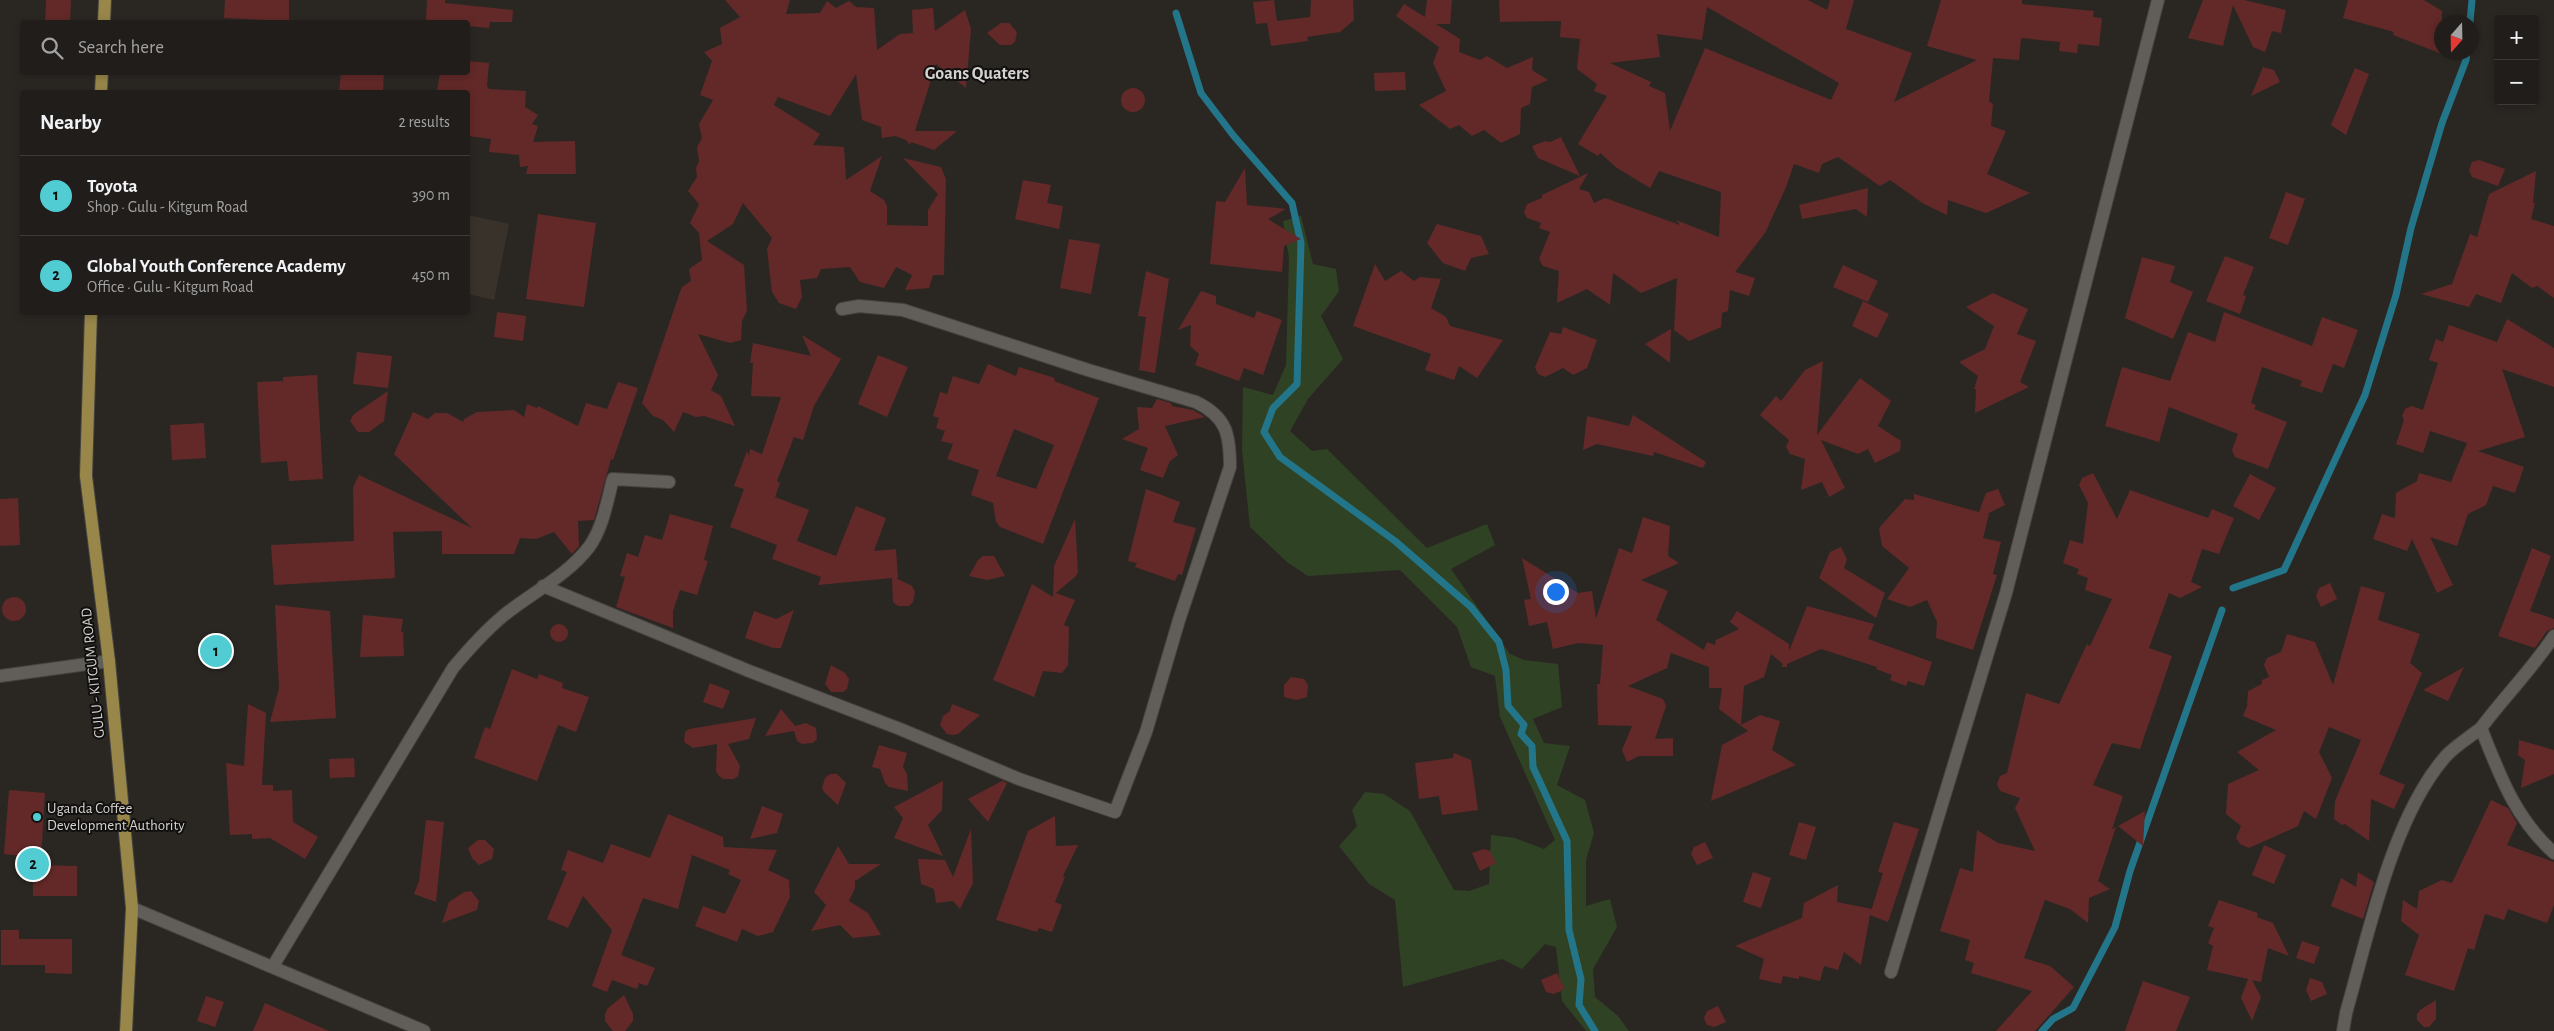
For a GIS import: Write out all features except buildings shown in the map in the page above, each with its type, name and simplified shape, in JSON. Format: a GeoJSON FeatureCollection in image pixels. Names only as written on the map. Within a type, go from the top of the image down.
{"type":"FeatureCollection","features":[{"type":"Feature","properties":{"kind":"main road"},"geometry":{"type":"LineString","coordinates":[[104,20],[105,0]]}},
{"type":"Feature","properties":{"kind":"main road"},"geometry":{"type":"LineString","coordinates":[[101,90],[102,75]]}},
{"type":"Feature","properties":{"kind":"main road","name":"GULU - KITGUM ROAD"},"geometry":{"type":"LineString","coordinates":[[91,315],[86,476],[109,661],[132,908],[126,1031]]}},
{"type":"Feature","properties":{"kind":"street"},"geometry":{"type":"LineString","coordinates":[[1891,972],[2006,593],[2158,0]]}},
{"type":"Feature","properties":{"kind":"street"},"geometry":{"type":"LineString","coordinates":[[543,586],[749,671],[909,732],[1019,779],[1115,812],[1146,732],[1179,620],[1230,467],[1230,445],[1224,423],[1212,410],[1196,402],[1088,370],[903,310],[859,306],[842,309]]}},
{"type":"Feature","properties":{"kind":"street"},"geometry":{"type":"LineString","coordinates":[[273,966],[453,668],[473,644],[503,616],[567,568],[589,546],[603,518],[613,479],[669,482]]}},
{"type":"Feature","properties":{"kind":"street"},"geometry":{"type":"LineString","coordinates":[[2343,1031],[2346,1014],[2401,831],[2424,786],[2446,756],[2482,728],[2517,682],[2535,664],[2554,636]]}},
{"type":"Feature","properties":{"kind":"street"},"geometry":{"type":"LineString","coordinates":[[0,676],[109,661]]}},
{"type":"Feature","properties":{"kind":"street"},"geometry":{"type":"LineString","coordinates":[[2482,728],[2508,795],[2541,842],[2554,854]]}},
{"type":"Feature","properties":{"kind":"street"},"geometry":{"type":"LineString","coordinates":[[132,908],[273,966],[286,975],[424,1031]]}},
{"type":"Feature","properties":{"kind":"shaded area"},"geometry":{"type":"Polygon","coordinates":[[[470,215],[509,224],[494,300],[470,294],[470,215]]]}},
{"type":"Feature","properties":{"kind":"green space"},"geometry":{"type":"Polygon","coordinates":[[[1301,216],[1313,264],[1336,269],[1339,291],[1321,316],[1343,359],[1308,399],[1290,431],[1312,451],[1327,449],[1427,548],[1487,524],[1495,545],[1451,569],[1510,654],[1524,660],[1558,664],[1562,707],[1533,719],[1544,743],[1570,746],[1557,785],[1585,800],[1594,833],[1586,860],[1586,906],[1610,899],[1617,927],[1593,969],[1595,997],[1618,1016],[1629,1031],[1586,1031],[1562,1001],[1556,947],[1545,944],[1522,969],[1502,959],[1403,987],[1395,900],[1369,884],[1339,846],[1357,826],[1352,810],[1365,792],[1384,794],[1410,811],[1454,890],[1469,891],[1489,884],[1491,835],[1515,838],[1544,849],[1555,840],[1500,717],[1495,676],[1471,667],[1457,627],[1400,570],[1308,576],[1287,562],[1250,527],[1242,450],[1243,387],[1273,395],[1286,365],[1289,258],[1283,221],[1301,216]]]}},
{"type":"Feature","properties":{"kind":"waterway"},"geometry":{"type":"LineString","coordinates":[[2471,15],[2472,0]]}},
{"type":"Feature","properties":{"kind":"waterway"},"geometry":{"type":"LineString","coordinates":[[1176,13],[1201,93],[1233,135],[1292,203],[1301,243],[1297,384],[1273,408],[1264,432],[1280,457],[1395,541],[1471,607],[1499,642],[1506,670],[1508,706],[1524,725],[1521,734],[1532,746],[1533,767],[1567,841],[1569,930],[1581,979],[1579,1005],[1595,1031]]}},
{"type":"Feature","properties":{"kind":"waterway"},"geometry":{"type":"LineString","coordinates":[[2233,588],[2284,570],[2365,395],[2396,295],[2411,228],[2442,123],[2466,60]]}},
{"type":"Feature","properties":{"kind":"waterway"},"geometry":{"type":"LineString","coordinates":[[2042,1031],[2053,1019],[2073,1008],[2115,927],[2130,871],[2222,610]]}},
{"type":"Feature","properties":{"kind":"place","name":"Toyota"},"geometry":{"type":"Point","coordinates":[216,651]}},
{"type":"Feature","properties":{"kind":"place","name":"Uganda Coffee Development Authority"},"geometry":{"type":"Point","coordinates":[37,817]}},
{"type":"Feature","properties":{"kind":"place","name":"Global Youth Conference Academy"},"geometry":{"type":"Point","coordinates":[33,864]}},
{"type":"Feature","properties":{"kind":"district","name":"Goans Quaters"},"geometry":{"type":"Point","coordinates":[977,74]}}]}
